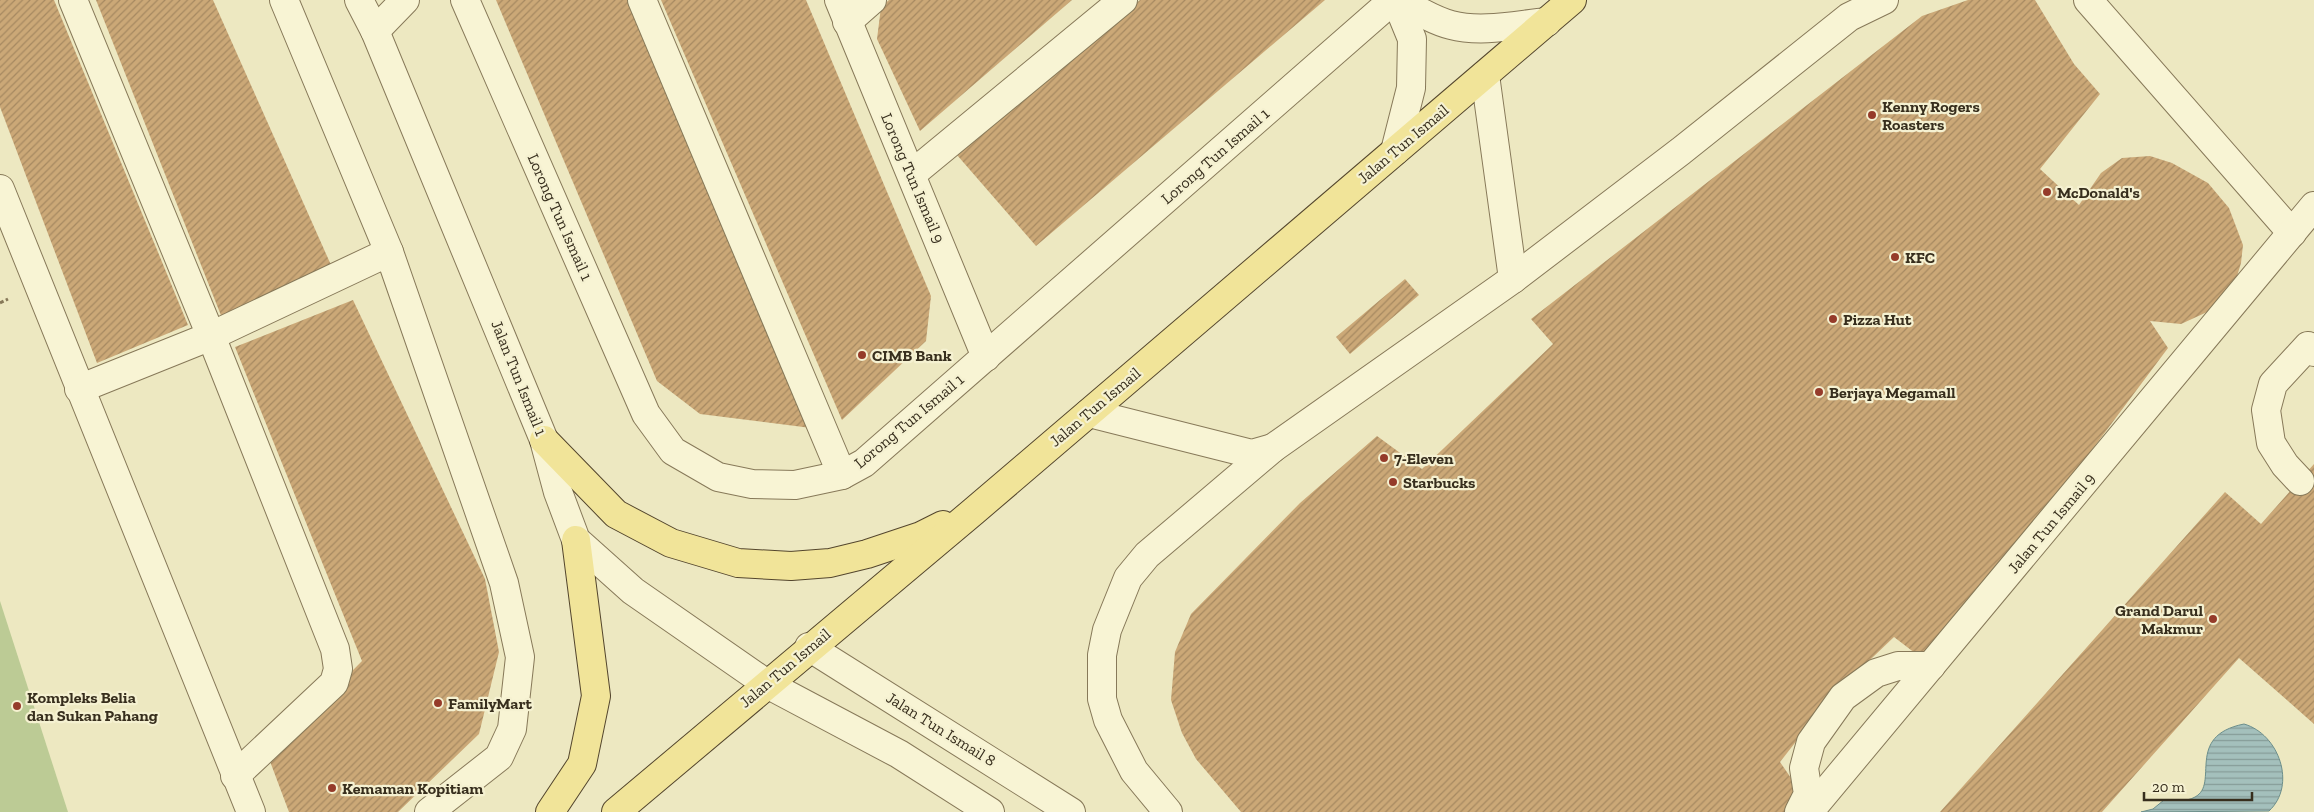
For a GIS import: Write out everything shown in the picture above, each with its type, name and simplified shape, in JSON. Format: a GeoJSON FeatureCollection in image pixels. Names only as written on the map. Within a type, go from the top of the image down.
{"type":"FeatureCollection","features":[{"type":"Feature","properties":{"kind":"main road","name":"Jalan Tun Ismail"},"geometry":{"type":"LineString","coordinates":[[616,812],[974,510],[1572,0]]}},
{"type":"Feature","properties":{"kind":"main road"},"geometry":{"type":"LineString","coordinates":[[544,440],[616,514],[671,542],[738,563],[790,566],[830,562],[866,554],[921,536],[974,510]]}},
{"type":"Feature","properties":{"kind":"main road"},"geometry":{"type":"LineString","coordinates":[[550,812],[582,764],[596,696],[576,540]]}},
{"type":"Feature","properties":{"kind":"street"},"geometry":{"type":"LineString","coordinates":[[73,0],[211,336],[335,649],[338,669],[334,683],[235,776]]}},
{"type":"Feature","properties":{"kind":"street"},"geometry":{"type":"LineString","coordinates":[[284,0],[389,252],[504,584],[520,657],[512,729],[499,757],[429,812]]}},
{"type":"Feature","properties":{"kind":"street","name":"Jalan Tun Ismail 1"},"geometry":{"type":"LineString","coordinates":[[359,0],[375,32],[544,440],[558,492],[576,540],[633,591],[766,684]]}},
{"type":"Feature","properties":{"kind":"street"},"geometry":{"type":"LineString","coordinates":[[375,32],[405,0]]}},
{"type":"Feature","properties":{"kind":"street","name":"Lorong Tun Ismail 1"},"geometry":{"type":"LineString","coordinates":[[465,0],[646,414],[673,451],[718,477],[752,484],[795,485],[842,475],[864,463],[1396,0]]}},
{"type":"Feature","properties":{"kind":"street"},"geometry":{"type":"LineString","coordinates":[[642,0],[842,475]]}},
{"type":"Feature","properties":{"kind":"street"},"geometry":{"type":"LineString","coordinates":[[843,11],[872,0]]}},
{"type":"Feature","properties":{"kind":"street"},"geometry":{"type":"LineString","coordinates":[[912,174],[1123,0]]}},
{"type":"Feature","properties":{"kind":"street"},"geometry":{"type":"LineString","coordinates":[[1396,0],[1430,17],[1452,25],[1487,28],[1547,22]]}},
{"type":"Feature","properties":{"kind":"street"},"geometry":{"type":"LineString","coordinates":[[1395,151],[1411,88],[1412,39],[1396,0]]}},
{"type":"Feature","properties":{"kind":"street"},"geometry":{"type":"LineString","coordinates":[[1168,812],[1134,771],[1108,720],[1102,699],[1101,677],[1108,630],[1128,578],[1147,555],[1272,448],[1513,279],[1681,150],[1849,17],[1884,0]]}},
{"type":"Feature","properties":{"kind":"street"},"geometry":{"type":"LineString","coordinates":[[2088,0],[2292,233]]}},
{"type":"Feature","properties":{"kind":"street","name":"Lorong Tun Ismail 9"},"geometry":{"type":"LineString","coordinates":[[843,11],[912,174],[986,357]]}},
{"type":"Feature","properties":{"kind":"street"},"geometry":{"type":"LineString","coordinates":[[1485,75],[1513,279]]}},
{"type":"Feature","properties":{"kind":"street"},"geometry":{"type":"LineString","coordinates":[[0,189],[251,812]]}},
{"type":"Feature","properties":{"kind":"street","name":"Jalan Tun Ismail 9"},"geometry":{"type":"LineString","coordinates":[[1809,812],[2314,206]]}},
{"type":"Feature","properties":{"kind":"street"},"geometry":{"type":"LineString","coordinates":[[79,389],[211,336],[389,252]]}},
{"type":"Feature","properties":{"kind":"street"},"geometry":{"type":"LineString","coordinates":[[2300,481],[2285,465],[2272,443],[2266,410],[2273,384],[2311,349]]}},
{"type":"Feature","properties":{"kind":"street"},"geometry":{"type":"LineString","coordinates":[[1088,413],[1252,454],[1272,448]]}},
{"type":"Feature","properties":{"kind":"street","name":"Jalan Tun Ismail 8"},"geometry":{"type":"LineString","coordinates":[[810,647],[1071,812]]}},
{"type":"Feature","properties":{"kind":"street"},"geometry":{"type":"LineString","coordinates":[[1798,812],[1808,794],[1804,768],[1811,742],[1843,697],[1876,674],[1898,666],[1931,666]]}},
{"type":"Feature","properties":{"kind":"street"},"geometry":{"type":"LineString","coordinates":[[766,684],[899,754],[990,812]]}},
{"type":"Feature","properties":{"kind":"green space","name":"Kompleks Belia dan Sukan Pahang"},"geometry":{"type":"Polygon","coordinates":[[[0,601],[68,812],[0,812],[0,601]]]}},
{"type":"Feature","properties":{"kind":"water"},"geometry":{"type":"Polygon","coordinates":[[[2244,724],[2267,738],[2275,749],[2280,762],[2283,775],[2282,788],[2277,800],[2269,811],[2141,812],[2153,809],[2164,800],[2187,800],[2195,797],[2202,791],[2205,782],[2206,760],[2209,749],[2215,739],[2226,730],[2244,724]]]}},
{"type":"Feature","properties":{"kind":"building"},"geometry":{"type":"Polygon","coordinates":[[[0,0],[54,0],[188,325],[97,363],[0,107],[0,0]]]}},
{"type":"Feature","properties":{"kind":"building"},"geometry":{"type":"Polygon","coordinates":[[[96,0],[213,0],[335,274],[224,323],[96,0]]]}},
{"type":"Feature","properties":{"kind":"building"},"geometry":{"type":"Polygon","coordinates":[[[496,0],[627,0],[811,428],[700,414],[657,381],[496,0]]]}},
{"type":"Feature","properties":{"kind":"building"},"geometry":{"type":"Polygon","coordinates":[[[661,0],[806,0],[931,296],[926,341],[842,420],[661,0]]]}},
{"type":"Feature","properties":{"kind":"building"},"geometry":{"type":"Polygon","coordinates":[[[889,0],[1072,0],[920,131],[877,39],[881,7],[889,0]]]}},
{"type":"Feature","properties":{"kind":"building"},"geometry":{"type":"Polygon","coordinates":[[[1140,0],[1325,0],[1036,246],[957,155],[1140,0]]]}},
{"type":"Feature","properties":{"kind":"building","name":"Berjaya Megamall"},"geometry":{"type":"Polygon","coordinates":[[[1968,0],[2035,0],[2074,64],[2100,94],[2040,169],[2079,205],[2101,173],[2122,158],[2150,156],[2172,163],[2208,183],[2229,208],[2243,245],[2241,263],[2235,283],[2218,307],[2181,324],[2150,321],[2168,348],[1964,621],[1924,660],[1894,637],[1830,698],[1780,762],[1802,794],[1787,812],[1241,812],[1196,759],[1182,733],[1171,700],[1175,652],[1191,614],[1300,503],[1377,436],[1422,469],[1553,344],[1531,319],[1922,16],[1968,0]]]}},
{"type":"Feature","properties":{"kind":"building"},"geometry":{"type":"Polygon","coordinates":[[[1405,279],[1419,295],[1350,354],[1336,337],[1405,279]]]}},
{"type":"Feature","properties":{"kind":"building"},"geometry":{"type":"Polygon","coordinates":[[[353,300],[485,579],[499,652],[479,734],[398,812],[289,812],[268,756],[362,661],[235,347],[353,300]]]}},
{"type":"Feature","properties":{"kind":"building","name":"Grand Darul Makmur"},"geometry":{"type":"Polygon","coordinates":[[[2314,464],[2314,724],[2239,658],[2102,812],[1940,812],[2225,492],[2261,524],[2314,464]]]}},
{"type":"Feature","properties":{"kind":"place","name":"Kenny Rogers Roasters"},"geometry":{"type":"Point","coordinates":[1872,115]}},
{"type":"Feature","properties":{"kind":"place","name":"McDonald's"},"geometry":{"type":"Point","coordinates":[2047,192]}},
{"type":"Feature","properties":{"kind":"place","name":"KFC"},"geometry":{"type":"Point","coordinates":[1895,257]}},
{"type":"Feature","properties":{"kind":"place","name":"Pizza Hut"},"geometry":{"type":"Point","coordinates":[1833,319]}},
{"type":"Feature","properties":{"kind":"place","name":"CIMB Bank"},"geometry":{"type":"Point","coordinates":[862,355]}},
{"type":"Feature","properties":{"kind":"place","name":"Berjaya Megamall"},"geometry":{"type":"Point","coordinates":[1819,392]}},
{"type":"Feature","properties":{"kind":"place","name":"7-Eleven"},"geometry":{"type":"Point","coordinates":[1384,458]}},
{"type":"Feature","properties":{"kind":"place","name":"Starbucks"},"geometry":{"type":"Point","coordinates":[1393,482]}},
{"type":"Feature","properties":{"kind":"place","name":"Grand Darul Makmur"},"geometry":{"type":"Point","coordinates":[2213,619]}},
{"type":"Feature","properties":{"kind":"place","name":"FamilyMart"},"geometry":{"type":"Point","coordinates":[438,703]}},
{"type":"Feature","properties":{"kind":"place","name":"Kompleks Belia dan Sukan Pahang"},"geometry":{"type":"Point","coordinates":[17,706]}},
{"type":"Feature","properties":{"kind":"place","name":"Kemaman Kopitiam"},"geometry":{"type":"Point","coordinates":[332,788]}}]}
